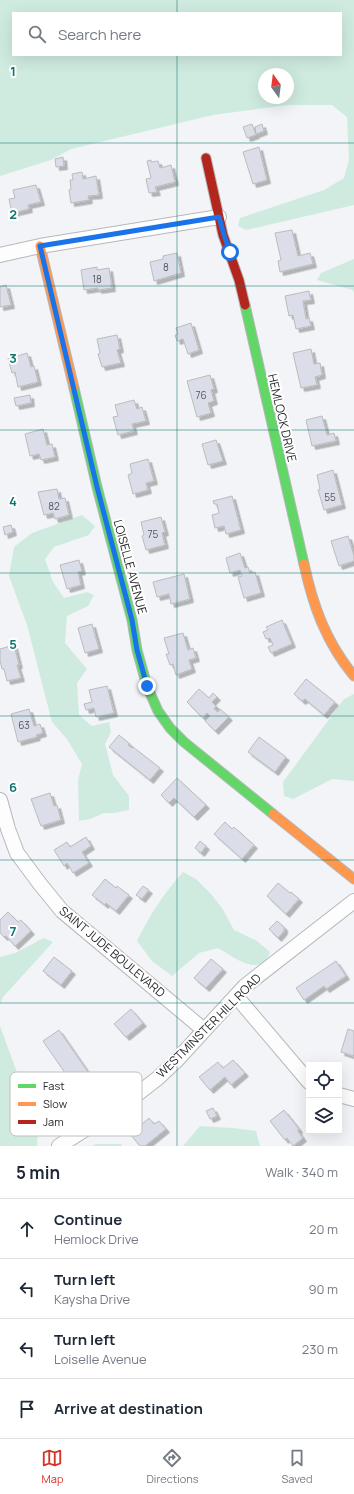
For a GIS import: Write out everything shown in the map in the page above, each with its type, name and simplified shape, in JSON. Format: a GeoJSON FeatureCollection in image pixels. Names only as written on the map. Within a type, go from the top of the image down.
{"type":"FeatureCollection","features":[{"type":"Feature","properties":{"kind":"street","name":"HEMLOCK DRIVE"},"geometry":{"type":"LineString","coordinates":[[206,158],[219,217],[239,280],[312,600],[328,635],[354,676]]}},
{"type":"Feature","properties":{"kind":"street"},"geometry":{"type":"LineString","coordinates":[[0,255],[40,246],[219,217]]}},
{"type":"Feature","properties":{"kind":"street","name":"LOISELLE AVENUE"},"geometry":{"type":"LineString","coordinates":[[40,246],[97,487],[132,620],[141,664],[152,698],[170,728],[184,742],[354,879]]}},
{"type":"Feature","properties":{"kind":"street","name":"SAINT JUDE BOULEVARD"},"geometry":{"type":"LineString","coordinates":[[0,800],[8,829],[17,853],[62,911],[204,1030]]}},
{"type":"Feature","properties":{"kind":"street","name":"WESTMINSTER HILL ROAD"},"geometry":{"type":"LineString","coordinates":[[142,1090],[176,1061],[245,986],[354,901]]}},
{"type":"Feature","properties":{"kind":"street"},"geometry":{"type":"LineString","coordinates":[[236,996],[306,1078]]}},
{"type":"Feature","properties":{"kind":"street"},"geometry":{"type":"LineString","coordinates":[[342,1097],[354,1099]]}},
{"type":"Feature","properties":{"kind":"street","name":"WESTMINSTER HILL ROAD"},"geometry":{"type":"LineString","coordinates":[[59,1146],[75,1136]]}},
{"type":"Feature","properties":{"kind":"green space"},"geometry":{"type":"Polygon","coordinates":[[[0,0],[354,0],[354,205],[246,230],[238,226],[240,218],[324,190],[344,178],[349,159],[347,117],[332,105],[288,105],[213,115],[71,149],[51,160],[0,176],[0,0]]]}},
{"type":"Feature","properties":{"kind":"green space"},"geometry":{"type":"Polygon","coordinates":[[[354,259],[354,294],[353,290],[317,280],[321,273],[354,259]]]}},
{"type":"Feature","properties":{"kind":"green space"},"geometry":{"type":"Polygon","coordinates":[[[82,515],[95,526],[89,535],[54,547],[45,559],[53,582],[64,598],[87,592],[94,595],[88,606],[67,616],[65,643],[87,669],[77,683],[79,715],[92,726],[109,722],[111,732],[105,744],[113,775],[129,796],[129,810],[104,813],[90,819],[79,821],[78,780],[82,764],[67,739],[52,722],[27,625],[9,576],[14,547],[32,533],[82,515]]]}},
{"type":"Feature","properties":{"kind":"green space"},"geometry":{"type":"Polygon","coordinates":[[[354,694],[354,781],[332,779],[293,799],[284,796],[283,782],[344,699],[354,694]]]}},
{"type":"Feature","properties":{"kind":"green space"},"geometry":{"type":"Polygon","coordinates":[[[183,872],[196,879],[211,894],[222,908],[234,930],[257,941],[270,952],[265,961],[254,965],[247,964],[218,948],[199,953],[172,976],[152,961],[137,941],[157,905],[183,872]]]}},
{"type":"Feature","properties":{"kind":"green space"},"geometry":{"type":"Polygon","coordinates":[[[44,938],[53,942],[3,997],[0,1005],[0,957],[15,953],[44,938]]]}},
{"type":"Feature","properties":{"kind":"green space"},"geometry":{"type":"Polygon","coordinates":[[[0,1026],[17,1072],[10,1072],[10,1136],[38,1136],[37,1146],[0,1146],[0,1026]]]}},
{"type":"Feature","properties":{"kind":"green space"},"geometry":{"type":"Polygon","coordinates":[[[200,1126],[256,1131],[260,1146],[183,1146],[200,1126]]]}},
{"type":"Feature","properties":{"kind":"green space"},"geometry":{"type":"Polygon","coordinates":[[[96,1144],[121,1144],[122,1146],[92,1146],[96,1144]]]}},
{"type":"Feature","properties":{"kind":"building"},"geometry":{"type":"Polygon","coordinates":[[[252,124],[256,135],[247,138],[243,127],[252,124]]]}},
{"type":"Feature","properties":{"kind":"building"},"geometry":{"type":"Polygon","coordinates":[[[262,124],[264,131],[256,134],[255,127],[262,124]]]}},
{"type":"Feature","properties":{"kind":"building"},"geometry":{"type":"Polygon","coordinates":[[[259,147],[267,180],[253,184],[243,152],[259,147]]]}},
{"type":"Feature","properties":{"kind":"building"},"geometry":{"type":"Polygon","coordinates":[[[63,157],[64,166],[56,167],[55,159],[63,157]]]}},
{"type":"Feature","properties":{"kind":"building"},"geometry":{"type":"Polygon","coordinates":[[[151,160],[151,162],[158,161],[160,168],[171,165],[175,182],[155,187],[157,192],[149,193],[146,179],[151,178],[147,161],[151,160]]]}},
{"type":"Feature","properties":{"kind":"building"},"geometry":{"type":"Polygon","coordinates":[[[82,172],[83,179],[96,176],[99,195],[88,196],[89,200],[71,203],[69,190],[71,189],[70,180],[73,180],[72,174],[82,172]]]}},
{"type":"Feature","properties":{"kind":"building"},"geometry":{"type":"Polygon","coordinates":[[[36,185],[41,202],[28,205],[29,209],[12,213],[9,199],[15,198],[13,190],[36,185]]]}},
{"type":"Feature","properties":{"kind":"building"},"geometry":{"type":"Polygon","coordinates":[[[292,230],[298,256],[310,253],[313,264],[280,272],[278,261],[281,260],[275,233],[292,230]]]}},
{"type":"Feature","properties":{"kind":"building"},"geometry":{"type":"Polygon","coordinates":[[[177,253],[181,273],[154,281],[150,262],[163,259],[163,256],[177,253]]]}},
{"type":"Feature","properties":{"kind":"building"},"geometry":{"type":"Polygon","coordinates":[[[97,267],[97,270],[109,268],[112,288],[84,290],[81,270],[97,267]]]}},
{"type":"Feature","properties":{"kind":"building"},"geometry":{"type":"Polygon","coordinates":[[[6,285],[11,305],[0,307],[0,287],[6,285]]]}},
{"type":"Feature","properties":{"kind":"building"},"geometry":{"type":"Polygon","coordinates":[[[309,291],[311,300],[303,301],[306,319],[309,318],[311,326],[296,329],[293,315],[289,316],[285,296],[309,291]]]}},
{"type":"Feature","properties":{"kind":"building"},"geometry":{"type":"Polygon","coordinates":[[[191,323],[199,350],[188,354],[183,339],[177,341],[175,335],[178,334],[176,328],[191,323]]]}},
{"type":"Feature","properties":{"kind":"building"},"geometry":{"type":"Polygon","coordinates":[[[117,335],[120,349],[117,350],[121,363],[102,367],[98,354],[100,353],[97,339],[117,335]]]}},
{"type":"Feature","properties":{"kind":"building"},"geometry":{"type":"Polygon","coordinates":[[[311,349],[314,364],[320,363],[322,375],[315,377],[317,385],[301,388],[293,353],[311,349]]]}},
{"type":"Feature","properties":{"kind":"building"},"geometry":{"type":"Polygon","coordinates":[[[27,353],[31,367],[34,366],[38,382],[18,387],[15,372],[12,373],[8,359],[27,353]]]}},
{"type":"Feature","properties":{"kind":"building"},"geometry":{"type":"Polygon","coordinates":[[[210,375],[214,389],[211,390],[214,401],[208,403],[211,413],[197,417],[187,381],[210,375]]]}},
{"type":"Feature","properties":{"kind":"building"},"geometry":{"type":"Polygon","coordinates":[[[30,395],[31,403],[16,406],[14,398],[30,395]]]}},
{"type":"Feature","properties":{"kind":"building"},"geometry":{"type":"Polygon","coordinates":[[[134,400],[137,409],[142,407],[146,421],[132,424],[134,431],[118,435],[113,417],[118,416],[115,405],[134,400]]]}},
{"type":"Feature","properties":{"kind":"building"},"geometry":{"type":"Polygon","coordinates":[[[322,416],[327,435],[334,433],[336,441],[312,446],[306,420],[322,416]]]}},
{"type":"Feature","properties":{"kind":"building"},"geometry":{"type":"Polygon","coordinates":[[[43,429],[47,445],[52,444],[55,457],[41,460],[39,454],[30,456],[25,434],[43,429]]]}},
{"type":"Feature","properties":{"kind":"building"},"geometry":{"type":"Polygon","coordinates":[[[216,440],[223,461],[208,465],[202,444],[216,440]]]}},
{"type":"Feature","properties":{"kind":"building"},"geometry":{"type":"Polygon","coordinates":[[[148,459],[154,481],[146,483],[148,490],[133,494],[128,475],[132,473],[130,464],[148,459]]]}},
{"type":"Feature","properties":{"kind":"building"},"geometry":{"type":"Polygon","coordinates":[[[333,470],[342,505],[324,510],[318,490],[320,489],[317,475],[333,470]]]}},
{"type":"Feature","properties":{"kind":"building"},"geometry":{"type":"Polygon","coordinates":[[[57,489],[59,499],[65,498],[69,515],[55,519],[53,513],[44,515],[38,492],[57,489]]]}},
{"type":"Feature","properties":{"kind":"building"},"geometry":{"type":"Polygon","coordinates":[[[232,496],[241,530],[226,534],[224,526],[215,528],[212,515],[219,513],[217,504],[214,504],[213,501],[232,496]]]}},
{"type":"Feature","properties":{"kind":"building"},"geometry":{"type":"Polygon","coordinates":[[[161,517],[165,532],[162,533],[165,545],[146,550],[142,536],[144,535],[141,522],[161,517]]]}},
{"type":"Feature","properties":{"kind":"building"},"geometry":{"type":"Polygon","coordinates":[[[11,525],[13,532],[5,535],[3,527],[11,525]]]}},
{"type":"Feature","properties":{"kind":"building"},"geometry":{"type":"Polygon","coordinates":[[[348,536],[354,561],[339,566],[331,541],[348,536]]]}},
{"type":"Feature","properties":{"kind":"building"},"geometry":{"type":"Polygon","coordinates":[[[240,553],[245,568],[248,567],[250,573],[255,572],[261,593],[244,598],[238,577],[242,576],[240,570],[230,573],[226,558],[240,553]]]}},
{"type":"Feature","properties":{"kind":"building"},"geometry":{"type":"Polygon","coordinates":[[[79,560],[82,571],[78,572],[81,585],[67,589],[60,565],[79,560]]]}},
{"type":"Feature","properties":{"kind":"building"},"geometry":{"type":"Polygon","coordinates":[[[184,574],[190,599],[171,604],[169,594],[157,597],[153,582],[184,574]]]}},
{"type":"Feature","properties":{"kind":"building"},"geometry":{"type":"Polygon","coordinates":[[[282,620],[292,644],[271,653],[268,647],[273,645],[270,638],[266,639],[263,632],[268,630],[266,627],[282,620]]]}},
{"type":"Feature","properties":{"kind":"building"},"geometry":{"type":"Polygon","coordinates":[[[92,624],[99,649],[85,653],[78,628],[92,624]]]}},
{"type":"Feature","properties":{"kind":"building"},"geometry":{"type":"Polygon","coordinates":[[[183,633],[188,650],[193,648],[196,658],[189,660],[192,669],[176,675],[173,664],[170,665],[166,654],[169,654],[164,638],[183,633]]]}},
{"type":"Feature","properties":{"kind":"building"},"geometry":{"type":"Polygon","coordinates":[[[14,645],[19,665],[17,665],[21,678],[7,681],[0,661],[0,649],[14,645]]]}},
{"type":"Feature","properties":{"kind":"building"},"geometry":{"type":"Polygon","coordinates":[[[306,679],[335,702],[324,715],[305,699],[302,701],[294,694],[306,679]]]}},
{"type":"Feature","properties":{"kind":"building"},"geometry":{"type":"Polygon","coordinates":[[[107,686],[114,713],[96,717],[94,708],[86,710],[84,704],[92,702],[89,690],[107,686]]]}},
{"type":"Feature","properties":{"kind":"building"},"geometry":{"type":"Polygon","coordinates":[[[199,689],[209,698],[213,693],[217,697],[212,702],[216,706],[214,709],[218,712],[220,709],[229,717],[215,731],[205,721],[210,716],[207,713],[203,718],[187,702],[199,689]]]}},
{"type":"Feature","properties":{"kind":"building"},"geometry":{"type":"Polygon","coordinates":[[[29,709],[34,726],[40,724],[43,733],[36,735],[37,737],[18,742],[11,714],[29,709]]]}},
{"type":"Feature","properties":{"kind":"building"},"geometry":{"type":"Polygon","coordinates":[[[119,735],[130,744],[128,745],[132,748],[133,747],[160,768],[150,780],[109,747],[119,735]]]}},
{"type":"Feature","properties":{"kind":"building"},"geometry":{"type":"Polygon","coordinates":[[[259,737],[286,757],[275,772],[248,752],[259,737]]]}},
{"type":"Feature","properties":{"kind":"building"},"geometry":{"type":"Polygon","coordinates":[[[177,778],[206,805],[194,817],[174,798],[169,803],[161,795],[177,778]]]}},
{"type":"Feature","properties":{"kind":"building"},"geometry":{"type":"Polygon","coordinates":[[[50,793],[54,806],[57,805],[61,820],[41,826],[31,799],[50,793]]]}},
{"type":"Feature","properties":{"kind":"building"},"geometry":{"type":"Polygon","coordinates":[[[225,822],[232,829],[234,827],[254,845],[242,859],[214,834],[225,822]]]}},
{"type":"Feature","properties":{"kind":"building"},"geometry":{"type":"Polygon","coordinates":[[[86,837],[91,846],[82,852],[89,863],[73,873],[67,863],[64,866],[54,850],[67,842],[70,847],[86,837]]]}},
{"type":"Feature","properties":{"kind":"building"},"geometry":{"type":"Polygon","coordinates":[[[200,841],[206,846],[201,853],[195,848],[200,841]]]}},
{"type":"Feature","properties":{"kind":"building"},"geometry":{"type":"Polygon","coordinates":[[[105,879],[116,888],[117,886],[129,895],[116,911],[92,895],[105,879]]]}},
{"type":"Feature","properties":{"kind":"building"},"geometry":{"type":"Polygon","coordinates":[[[278,883],[299,899],[286,914],[267,896],[278,883]]]}},
{"type":"Feature","properties":{"kind":"building"},"geometry":{"type":"Polygon","coordinates":[[[143,886],[149,890],[142,899],[136,895],[143,886]]]}},
{"type":"Feature","properties":{"kind":"building"},"geometry":{"type":"Polygon","coordinates":[[[8,912],[18,922],[21,920],[31,931],[15,946],[6,936],[4,937],[0,933],[0,920],[8,912]]]}},
{"type":"Feature","properties":{"kind":"building"},"geometry":{"type":"Polygon","coordinates":[[[277,921],[284,927],[284,931],[278,938],[269,929],[277,921]]]}},
{"type":"Feature","properties":{"kind":"building"},"geometry":{"type":"Polygon","coordinates":[[[54,957],[72,971],[61,985],[43,971],[54,957]]]}},
{"type":"Feature","properties":{"kind":"building"},"geometry":{"type":"Polygon","coordinates":[[[211,959],[223,969],[206,988],[194,978],[211,959]]]}},
{"type":"Feature","properties":{"kind":"building"},"geometry":{"type":"Polygon","coordinates":[[[336,961],[346,976],[326,989],[324,986],[304,1000],[296,988],[336,961]]]}},
{"type":"Feature","properties":{"kind":"building"},"geometry":{"type":"Polygon","coordinates":[[[131,1009],[143,1023],[126,1037],[114,1024],[131,1009]]]}},
{"type":"Feature","properties":{"kind":"building"},"geometry":{"type":"Polygon","coordinates":[[[348,1029],[354,1031],[354,1056],[341,1052],[348,1029]]]}},
{"type":"Feature","properties":{"kind":"building"},"geometry":{"type":"Polygon","coordinates":[[[59,1030],[88,1072],[64,1072],[43,1041],[59,1030]]]}},
{"type":"Feature","properties":{"kind":"building"},"geometry":{"type":"Polygon","coordinates":[[[233,1060],[245,1073],[231,1085],[225,1077],[210,1090],[199,1077],[218,1062],[223,1068],[233,1060]]]}},
{"type":"Feature","properties":{"kind":"building"},"geometry":{"type":"Polygon","coordinates":[[[213,1108],[217,1116],[210,1119],[206,1111],[213,1108]]]}},
{"type":"Feature","properties":{"kind":"building"},"geometry":{"type":"Polygon","coordinates":[[[284,1110],[299,1129],[298,1131],[303,1138],[293,1146],[287,1138],[285,1140],[270,1121],[284,1110]]]}},
{"type":"Feature","properties":{"kind":"building"},"geometry":{"type":"Polygon","coordinates":[[[149,1118],[154,1124],[159,1121],[166,1129],[145,1146],[140,1146],[132,1136],[142,1136],[142,1124],[149,1118]]]}},
{"type":"Feature","properties":{"kind":"traffic: fast"},"geometry":{"type":"LineString","coordinates":[[245,305],[304,564]]}},
{"type":"Feature","properties":{"kind":"traffic: fast"},"geometry":{"type":"LineString","coordinates":[[74,388],[97,487],[132,620],[137,650],[147,686],[158,711],[170,728],[184,742],[273,814]]}},
{"type":"Feature","properties":{"kind":"traffic: slow"},"geometry":{"type":"LineString","coordinates":[[40,246],[74,388]]}},
{"type":"Feature","properties":{"kind":"traffic: slow"},"geometry":{"type":"LineString","coordinates":[[304,564],[316,609],[328,637],[354,676]]}},
{"type":"Feature","properties":{"kind":"traffic: slow"},"geometry":{"type":"LineString","coordinates":[[273,814],[354,879]]}},
{"type":"Feature","properties":{"kind":"traffic: jam"},"geometry":{"type":"LineString","coordinates":[[206,158],[223,235],[239,280],[245,305]]}},
{"type":"Feature","properties":{"kind":"route"},"geometry":{"type":"LineString","coordinates":[[147,686],[137,650],[132,620],[97,487],[40,246],[219,217],[230,252]]}}]}
